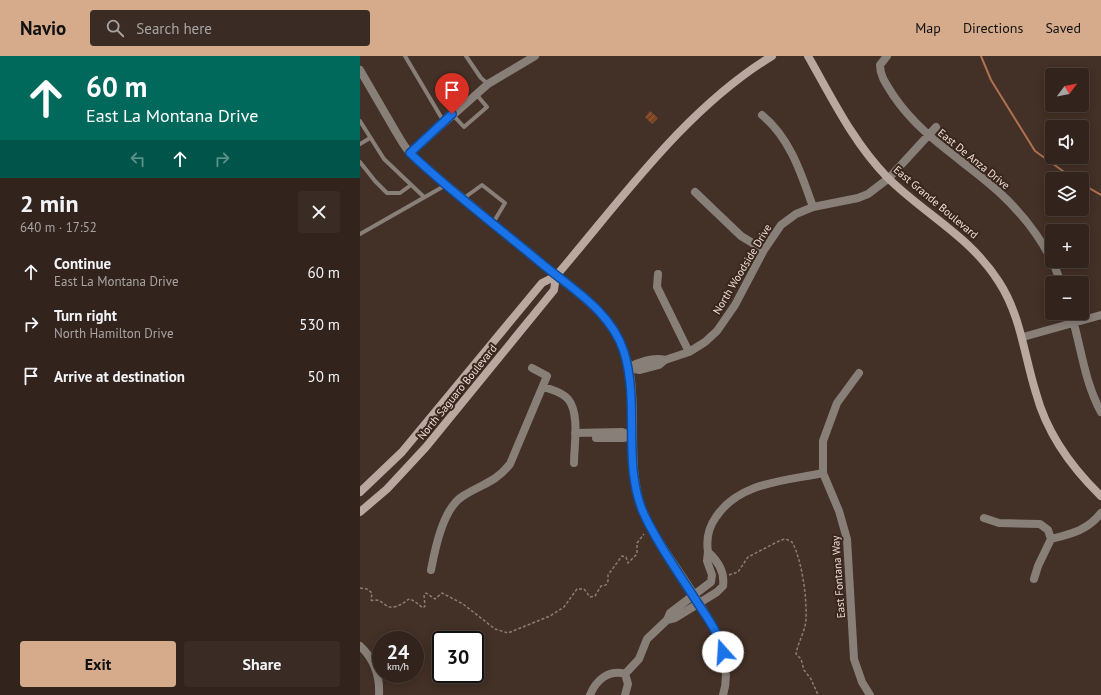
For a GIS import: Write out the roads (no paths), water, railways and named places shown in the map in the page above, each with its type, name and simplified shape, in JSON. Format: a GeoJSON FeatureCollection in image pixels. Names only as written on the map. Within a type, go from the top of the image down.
{"type":"FeatureCollection","features":[{"type":"Feature","properties":{"kind":"main road","name":"North Saguaro Boulevard"},"geometry":{"type":"LineString","coordinates":[[360,492],[402,452],[542,283],[556,276],[665,146],[698,112],[732,84],[772,56]]}},
{"type":"Feature","properties":{"kind":"main road","name":"East Grande Boulevard"},"geometry":{"type":"LineString","coordinates":[[808,56],[860,145],[889,178],[963,239],[983,260],[1005,290],[1017,317],[1023,337],[1035,392],[1051,431],[1076,471],[1101,496]]}},
{"type":"Feature","properties":{"kind":"main road","name":"North Saguaro Boulevard"},"geometry":{"type":"LineString","coordinates":[[360,512],[387,489],[426,447],[554,290],[556,276]]}},
{"type":"Feature","properties":{"kind":"street"},"geometry":{"type":"LineString","coordinates":[[410,153],[452,114],[488,84],[535,56]]}},
{"type":"Feature","properties":{"kind":"street","name":"East De Anza Drive"},"geometry":{"type":"LineString","coordinates":[[887,56],[880,65],[881,77],[905,112],[928,136],[1000,193],[1030,226],[1056,268],[1059,276]]}},
{"type":"Feature","properties":{"kind":"street"},"geometry":{"type":"LineString","coordinates":[[360,70],[410,153],[597,309],[612,327],[624,351],[631,384],[636,485],[643,511],[665,553],[696,600],[720,641],[725,664],[725,684],[723,695]]}},
{"type":"Feature","properties":{"kind":"street"},"geometry":{"type":"LineString","coordinates":[[762,115],[775,126],[788,145],[801,172],[813,207]]}},
{"type":"Feature","properties":{"kind":"street","name":"North Woodside Drive"},"geometry":{"type":"LineString","coordinates":[[628,368],[640,370],[659,365],[665,360],[689,352],[704,342],[717,331],[735,305],[764,250],[781,225],[796,214],[813,207],[858,198],[868,194],[889,178],[936,128]]}},
{"type":"Feature","properties":{"kind":"street"},"geometry":{"type":"LineString","coordinates":[[695,192],[741,236],[764,250]]}},
{"type":"Feature","properties":{"kind":"street"},"geometry":{"type":"LineString","coordinates":[[658,274],[657,287],[689,352]]}},
{"type":"Feature","properties":{"kind":"street"},"geometry":{"type":"LineString","coordinates":[[1023,337],[1101,315]]}},
{"type":"Feature","properties":{"kind":"street"},"geometry":{"type":"LineString","coordinates":[[1074,322],[1084,371],[1101,412]]}},
{"type":"Feature","properties":{"kind":"street"},"geometry":{"type":"LineString","coordinates":[[431,570],[436,541],[453,505],[462,496],[491,482],[502,474],[510,464],[544,387],[547,376],[532,368]]}},
{"type":"Feature","properties":{"kind":"street","name":"East Fontana Way"},"geometry":{"type":"LineString","coordinates":[[859,373],[837,404],[829,422],[823,441],[823,473],[844,525],[847,539],[854,659],[862,682],[870,695]]}},
{"type":"Feature","properties":{"kind":"street"},"geometry":{"type":"LineString","coordinates":[[544,387],[563,395],[569,400],[573,408],[575,436],[574,463]]}},
{"type":"Feature","properties":{"kind":"street"},"geometry":{"type":"LineString","coordinates":[[575,436],[622,432],[633,436]]}},
{"type":"Feature","properties":{"kind":"street"},"geometry":{"type":"LineString","coordinates":[[713,578],[708,561],[707,537],[710,524],[721,509],[733,498],[762,485],[823,473]]}},
{"type":"Feature","properties":{"kind":"street"},"geometry":{"type":"LineString","coordinates":[[1051,539],[1073,534],[1088,526],[1101,513]]}},
{"type":"Feature","properties":{"kind":"street"},"geometry":{"type":"LineString","coordinates":[[984,518],[999,523],[1040,524],[1048,530],[1051,539],[1038,566],[1034,579]]}},
{"type":"Feature","properties":{"kind":"street"},"geometry":{"type":"LineString","coordinates":[[625,695],[628,684],[626,674],[638,659],[647,639],[667,620],[670,613],[696,600],[717,592],[723,586],[724,577],[715,559],[708,552]]}},
{"type":"Feature","properties":{"kind":"street"},"geometry":{"type":"LineString","coordinates":[[696,600],[713,578],[724,577]]}},
{"type":"Feature","properties":{"kind":"street"},"geometry":{"type":"LineString","coordinates":[[360,646],[370,657],[376,668],[380,685],[379,695]]}},
{"type":"Feature","properties":{"kind":"street"},"geometry":{"type":"LineString","coordinates":[[590,695],[600,680],[608,674],[618,672],[626,674]]}},
{"type":"Feature","properties":{"kind":"lane"},"geometry":{"type":"LineString","coordinates":[[405,56],[444,122]]}},
{"type":"Feature","properties":{"kind":"lane"},"geometry":{"type":"LineString","coordinates":[[466,56],[481,78],[488,84]]}},
{"type":"Feature","properties":{"kind":"lane"},"geometry":{"type":"LineString","coordinates":[[452,114],[464,127],[487,107],[476,94]]}},
{"type":"Feature","properties":{"kind":"lane"},"geometry":{"type":"LineString","coordinates":[[360,121],[384,159],[424,198]]}},
{"type":"Feature","properties":{"kind":"lane"},"geometry":{"type":"LineString","coordinates":[[360,144],[370,138]]}},
{"type":"Feature","properties":{"kind":"lane"},"geometry":{"type":"LineString","coordinates":[[360,162],[387,193],[400,192],[411,185]]}},
{"type":"Feature","properties":{"kind":"lane"},"geometry":{"type":"LineString","coordinates":[[360,234],[447,185]]}},
{"type":"Feature","properties":{"kind":"lane"},"geometry":{"type":"LineString","coordinates":[[463,198],[482,185],[505,203],[493,223]]}},
{"type":"Feature","properties":{"kind":"waterway"},"geometry":{"type":"LineString","coordinates":[[981,56],[991,80],[1035,151],[1064,172]]}},
{"type":"Feature","properties":{"kind":"waterway"},"geometry":{"type":"LineString","coordinates":[[1089,188],[1101,195]]}}]}
